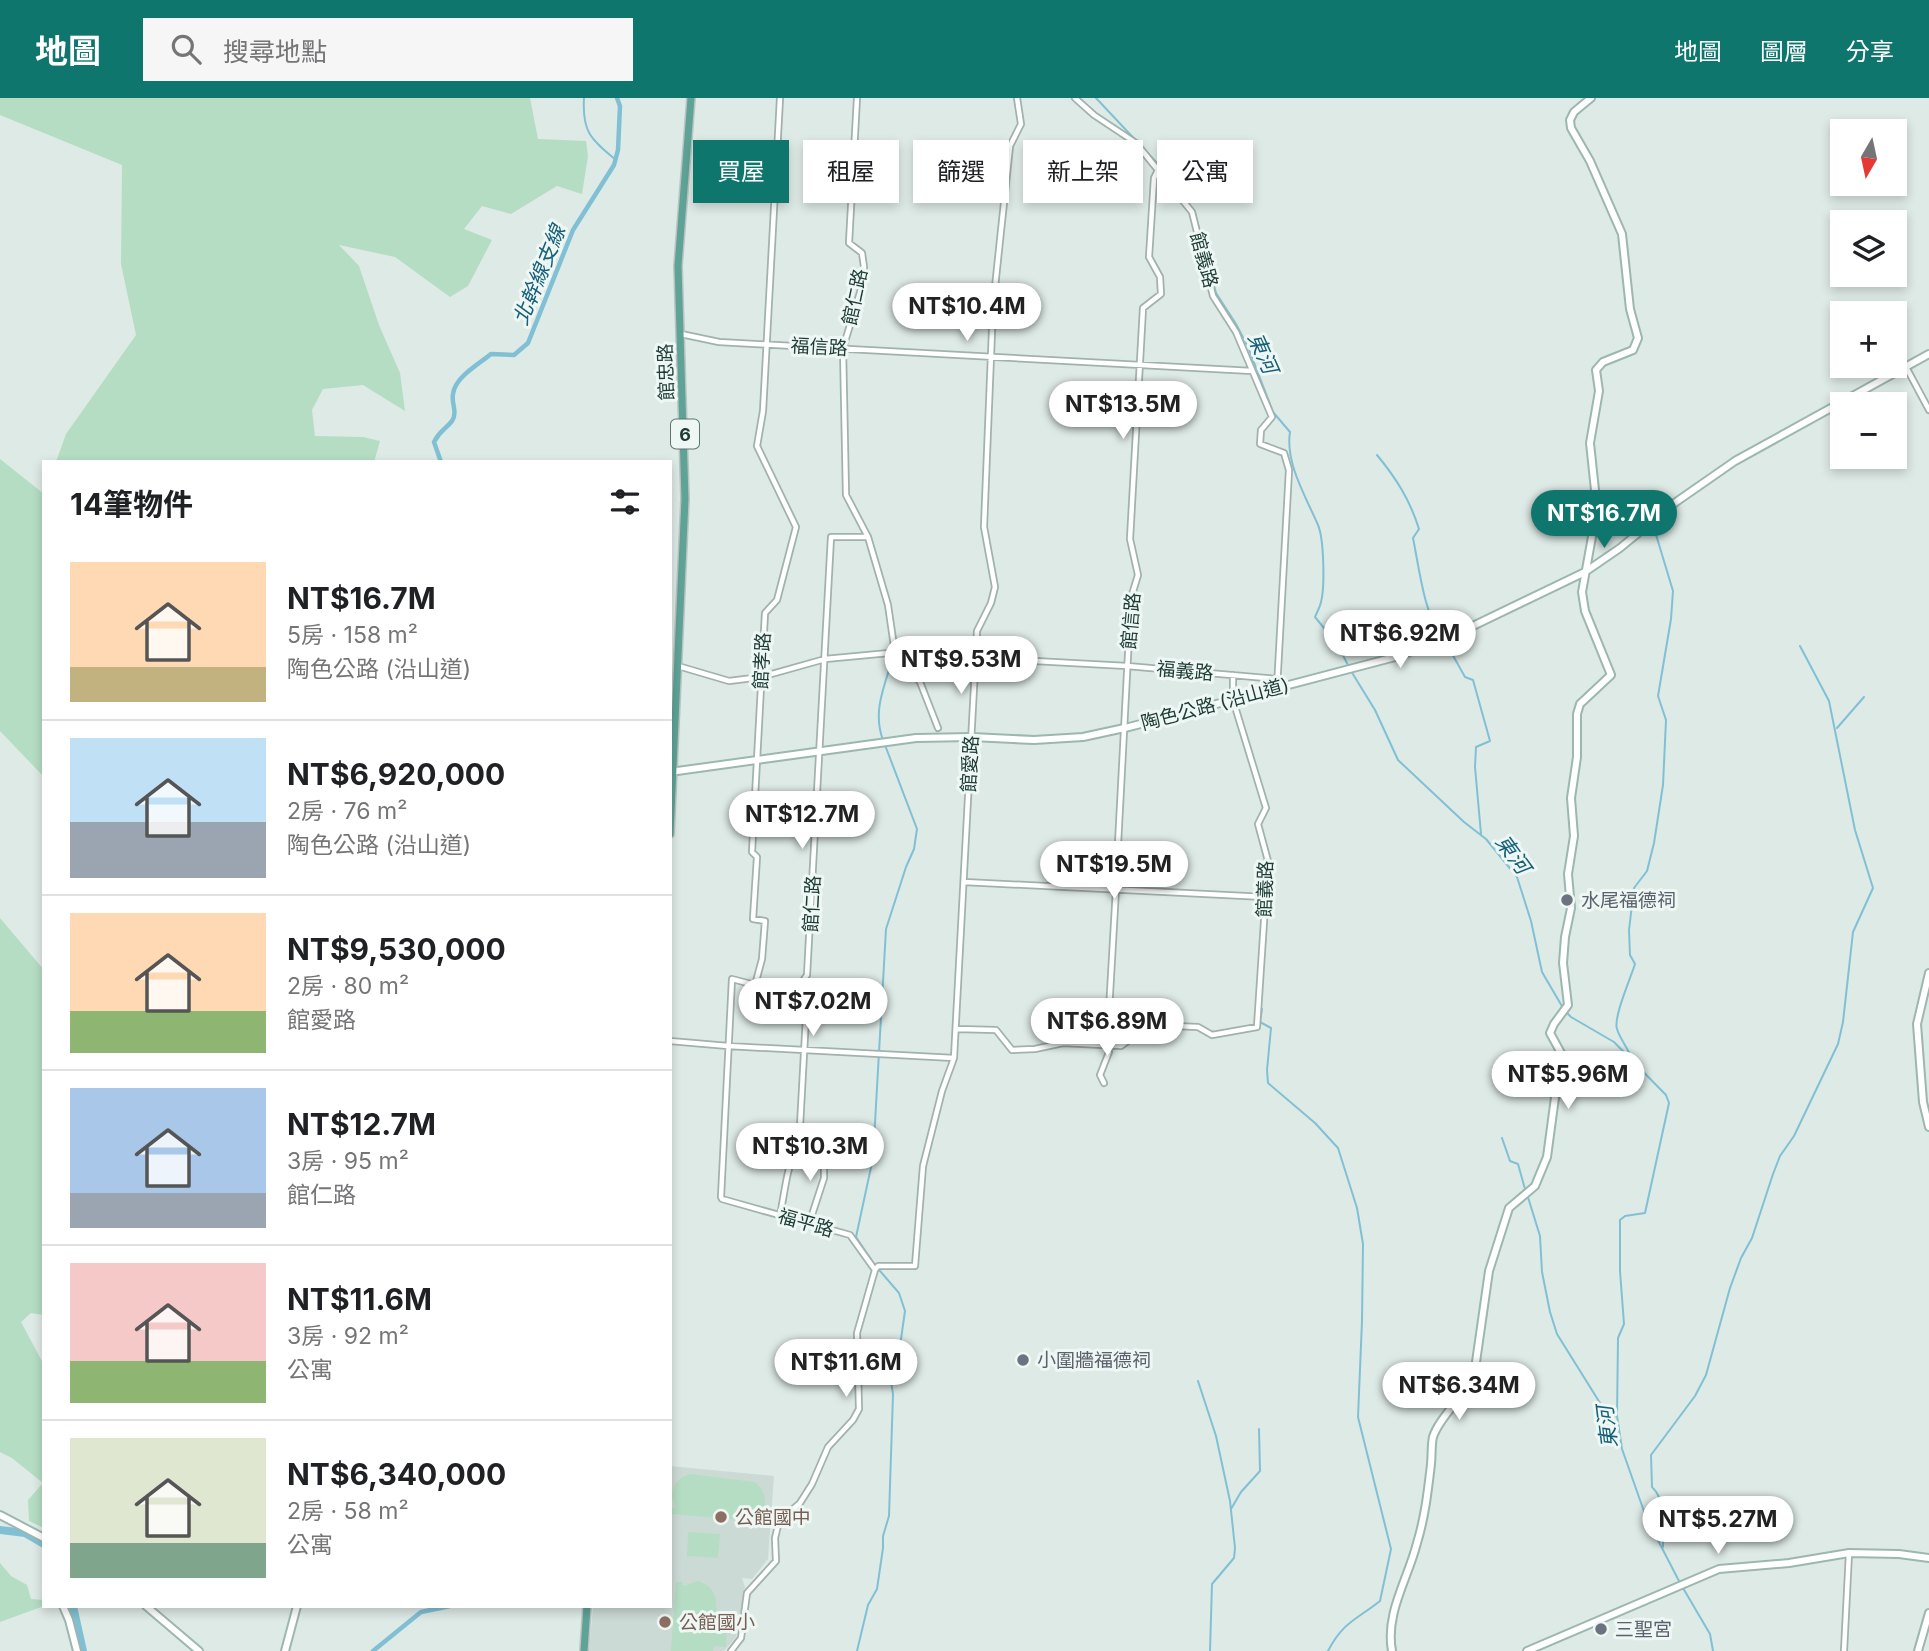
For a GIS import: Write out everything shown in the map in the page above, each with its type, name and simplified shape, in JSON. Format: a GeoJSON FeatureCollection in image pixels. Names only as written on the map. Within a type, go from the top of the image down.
{"type":"FeatureCollection","features":[{"type":"Feature","properties":{"kind":"main road","name":"館忠路"},"geometry":{"type":"LineString","coordinates":[[672,771],[685,485],[678,266],[691,98]]}},
{"type":"Feature","properties":{"kind":"main road"},"geometry":{"type":"LineString","coordinates":[[584,1651],[587,1608]]}},
{"type":"Feature","properties":{"kind":"street","name":"館孝路"},"geometry":{"type":"LineString","coordinates":[[721,1197],[732,979],[755,985],[762,959],[765,921],[753,919],[757,858],[752,852],[765,613],[777,600],[796,527],[757,446],[763,411],[780,98]]}},
{"type":"Feature","properties":{"kind":"street","name":"館仁路"},"geometry":{"type":"LineString","coordinates":[[858,98],[849,243],[862,253],[864,267],[862,286],[843,348],[846,495],[868,537],[888,605],[895,653]]}},
{"type":"Feature","properties":{"kind":"street","name":"館愛路"},"geometry":{"type":"LineString","coordinates":[[875,1270],[878,1266],[915,1266],[923,1166],[942,1091],[954,1058],[977,631],[991,603],[995,587],[984,527],[993,306],[1010,146],[1021,124],[1017,98]]}},
{"type":"Feature","properties":{"kind":"street","name":"館義路"},"geometry":{"type":"LineString","coordinates":[[1074,98],[1094,116],[1136,143],[1157,169]]}},
{"type":"Feature","properties":{"kind":"street"},"geometry":{"type":"LineString","coordinates":[[1392,1651],[1392,1619],[1418,1541],[1425,1509],[1434,1434],[1471,1383],[1489,1271],[1509,1208],[1535,1186],[1547,1157],[1561,1053],[1550,1033],[1568,1005],[1563,963],[1564,937],[1571,908],[1568,873],[1574,836],[1571,798],[1577,757],[1577,714],[1580,704],[1611,675],[1585,611],[1582,592],[1597,509],[1590,443],[1600,391],[1596,370],[1603,362],[1633,350],[1638,338],[1630,309],[1622,234],[1570,120],[1574,112],[1591,98]]}},
{"type":"Feature","properties":{"kind":"street","name":"館信路"},"geometry":{"type":"LineString","coordinates":[[1104,1083],[1100,1074],[1109,1052],[1107,1045],[1116,889],[1115,864],[1131,598],[1138,575],[1130,539],[1143,308],[1161,294],[1160,277],[1149,257],[1154,178],[1157,172]]}},
{"type":"Feature","properties":{"kind":"street","name":"館義路"},"geometry":{"type":"LineString","coordinates":[[1185,203],[1192,212],[1213,296],[1236,332],[1272,417],[1261,430],[1259,444],[1284,453],[1289,470],[1277,688]]}},
{"type":"Feature","properties":{"kind":"street","name":"福信路"},"geometry":{"type":"LineString","coordinates":[[681,334],[719,342],[1252,371]]}},
{"type":"Feature","properties":{"kind":"street","name":"陶色公路 (沿山道)"},"geometry":{"type":"LineString","coordinates":[[1907,366],[1929,354]]}},
{"type":"Feature","properties":{"kind":"street"},"geometry":{"type":"LineString","coordinates":[[1907,369],[1929,410]]}},
{"type":"Feature","properties":{"kind":"street","name":"陶色公路 (沿山道)"},"geometry":{"type":"LineString","coordinates":[[672,771],[916,738],[1066,739],[1123,728],[1353,669],[1438,642],[1585,572],[1620,548],[1676,502],[1735,461],[1886,378]]}},
{"type":"Feature","properties":{"kind":"street","name":"館仁路"},"geometry":{"type":"LineString","coordinates":[[780,1215],[789,1175],[790,1156],[799,1144],[806,1017],[797,1004],[800,985],[807,975],[831,537],[868,537]]}},
{"type":"Feature","properties":{"kind":"street","name":"福義路"},"geometry":{"type":"LineString","coordinates":[[678,666],[729,681],[761,677],[825,659],[921,650],[976,658],[1127,666],[1277,679]]}},
{"type":"Feature","properties":{"kind":"street"},"geometry":{"type":"LineString","coordinates":[[895,653],[920,682],[937,728]]}},
{"type":"Feature","properties":{"kind":"street","name":"館義路"},"geometry":{"type":"LineString","coordinates":[[1107,1045],[1121,1046],[1141,1031],[1172,1026],[1198,1027],[1212,1035],[1257,1027],[1268,861],[1258,824],[1266,808],[1233,700],[1233,675]]}},
{"type":"Feature","properties":{"kind":"street"},"geometry":{"type":"LineString","coordinates":[[964,882],[1265,897]]}},
{"type":"Feature","properties":{"kind":"street"},"geometry":{"type":"LineString","coordinates":[[1929,973],[1917,1024],[1923,1102],[1929,1127]]}},
{"type":"Feature","properties":{"kind":"street"},"geometry":{"type":"LineString","coordinates":[[957,1029],[996,1030],[1012,1050],[1063,1044],[1107,1045]]}},
{"type":"Feature","properties":{"kind":"street"},"geometry":{"type":"LineString","coordinates":[[672,1041],[954,1058]]}},
{"type":"Feature","properties":{"kind":"street"},"geometry":{"type":"LineString","coordinates":[[799,1144],[824,1156],[824,1178],[809,1224]]}},
{"type":"Feature","properties":{"kind":"street","name":"福平路"},"geometry":{"type":"LineString","coordinates":[[721,1197],[849,1236],[875,1270]]}},
{"type":"Feature","properties":{"kind":"street"},"geometry":{"type":"LineString","coordinates":[[731,1651],[741,1638],[747,1593],[776,1561],[775,1538],[779,1521],[800,1503],[812,1484],[828,1447],[853,1420],[859,1409],[857,1333],[875,1270]]}},
{"type":"Feature","properties":{"kind":"street"},"geometry":{"type":"LineString","coordinates":[[0,1515],[42,1537]]}},
{"type":"Feature","properties":{"kind":"street"},"geometry":{"type":"LineString","coordinates":[[1527,1651],[1719,1569],[1789,1563],[1849,1553],[1899,1554],[1929,1558]]}},
{"type":"Feature","properties":{"kind":"street"},"geometry":{"type":"LineString","coordinates":[[1844,1651],[1849,1553]]}},
{"type":"Feature","properties":{"kind":"street"},"geometry":{"type":"LineString","coordinates":[[64,1608],[76,1651]]}},
{"type":"Feature","properties":{"kind":"street"},"geometry":{"type":"LineString","coordinates":[[148,1608],[199,1651]]}},
{"type":"Feature","properties":{"kind":"street"},"geometry":{"type":"LineString","coordinates":[[285,1651],[296,1608]]}},
{"type":"Feature","properties":{"kind":"street"},"geometry":{"type":"LineString","coordinates":[[1918,1651],[1929,1613]]}},
{"type":"Feature","properties":{"kind":"shaded area"},"geometry":{"type":"Polygon","coordinates":[[[672,1466],[774,1476],[768,1559],[752,1579],[742,1578],[745,1587],[736,1637],[724,1651],[589,1651],[593,1608],[672,1608],[672,1466]]]}},
{"type":"Feature","properties":{"kind":"green space"},"geometry":{"type":"Polygon","coordinates":[[[0,98],[530,98],[538,139],[586,141],[588,156],[582,194],[557,186],[511,214],[482,206],[464,229],[492,240],[468,286],[450,297],[395,257],[339,245],[359,266],[379,325],[400,373],[405,411],[363,385],[323,389],[312,410],[315,436],[363,437],[380,441],[375,460],[57,460],[66,434],[136,335],[121,264],[122,165],[0,115],[0,98]]]}},
{"type":"Feature","properties":{"kind":"green space"},"geometry":{"type":"Polygon","coordinates":[[[0,459],[42,492],[42,775],[0,731],[0,459]]]}},
{"type":"Feature","properties":{"kind":"green space"},"geometry":{"type":"Polygon","coordinates":[[[0,918],[42,968],[42,1315],[31,1313],[21,1322],[42,1361],[42,1482],[12,1458],[0,1452],[0,918]]]}},
{"type":"Feature","properties":{"kind":"green space"},"geometry":{"type":"Polygon","coordinates":[[[690,1474],[755,1482],[764,1494],[765,1503],[758,1516],[765,1517],[764,1522],[672,1514],[672,1508],[676,1508],[672,1497],[674,1487],[680,1479],[690,1474]]]}},
{"type":"Feature","properties":{"kind":"green space"},"geometry":{"type":"Polygon","coordinates":[[[42,1484],[42,1527],[29,1521],[28,1500],[42,1484]]]}},
{"type":"Feature","properties":{"kind":"green space"},"geometry":{"type":"Polygon","coordinates":[[[688,1532],[720,1534],[718,1558],[687,1556],[688,1532]]]}},
{"type":"Feature","properties":{"kind":"green space"},"geometry":{"type":"Polygon","coordinates":[[[0,1563],[11,1576],[27,1585],[31,1599],[42,1600],[42,1607],[0,1622],[0,1563]]]}},
{"type":"Feature","properties":{"kind":"green space"},"geometry":{"type":"Polygon","coordinates":[[[698,1581],[714,1593],[715,1625],[727,1627],[726,1647],[714,1646],[713,1651],[671,1651],[676,1582],[682,1582],[683,1586],[698,1581]]]}},
{"type":"Feature","properties":{"kind":"waterway"},"geometry":{"type":"LineString","coordinates":[[584,98],[586,127],[594,140],[616,160]]}},
{"type":"Feature","properties":{"kind":"waterway","name":"北幹線支線"},"geometry":{"type":"LineString","coordinates":[[440,460],[434,442],[454,418],[453,394],[458,382],[491,354],[514,355],[528,343],[573,230],[614,165],[618,150],[620,106],[617,98]]}},
{"type":"Feature","properties":{"kind":"waterway","name":"東河"},"geometry":{"type":"LineString","coordinates":[[1096,98],[1158,164],[1195,213],[1216,293],[1248,347],[1273,412],[1290,432],[1293,468],[1318,525],[1322,541],[1322,595],[1315,617],[1337,644],[1349,667]]}},
{"type":"Feature","properties":{"kind":"waterway"},"geometry":{"type":"LineString","coordinates":[[1377,455],[1402,490],[1419,529],[1413,538],[1423,590],[1431,616],[1442,638]]}},
{"type":"Feature","properties":{"kind":"waterway"},"geometry":{"type":"LineString","coordinates":[[1632,1059],[1616,1024],[1635,964],[1630,955],[1629,930],[1634,888],[1647,871],[1663,785],[1666,720],[1658,696],[1673,591],[1654,528]]}},
{"type":"Feature","properties":{"kind":"waterway"},"geometry":{"type":"LineString","coordinates":[[1446,643],[1465,677],[1473,680],[1490,741],[1476,747],[1475,767],[1481,834]]}},
{"type":"Feature","properties":{"kind":"waterway"},"geometry":{"type":"LineString","coordinates":[[1663,1547],[1663,1515],[1660,1500],[1652,1487],[1651,1455],[1695,1396],[1706,1375],[1730,1288],[1752,1238],[1780,1156],[1794,1136],[1838,1044],[1853,932],[1873,888],[1855,830],[1829,701],[1800,646]]}},
{"type":"Feature","properties":{"kind":"waterway"},"geometry":{"type":"LineString","coordinates":[[883,740],[879,708],[893,657]]}},
{"type":"Feature","properties":{"kind":"waterway","name":"東河"},"geometry":{"type":"LineString","coordinates":[[1351,671],[1375,710],[1398,760],[1486,839],[1517,877],[1531,921],[1542,972],[1563,1008]]}},
{"type":"Feature","properties":{"kind":"waterway"},"geometry":{"type":"LineString","coordinates":[[1837,728],[1864,697]]}},
{"type":"Feature","properties":{"kind":"waterway"},"geometry":{"type":"LineString","coordinates":[[857,1651],[868,1605],[877,1589],[883,1536],[889,1516],[893,1394],[890,1376],[895,1352],[900,1346],[905,1311],[899,1293],[874,1264],[856,1237],[873,1158],[886,929],[914,849],[917,829],[885,745]]}},
{"type":"Feature","properties":{"kind":"waterway"},"geometry":{"type":"LineString","coordinates":[[1262,1009],[1260,1022],[1271,1028],[1268,1083],[1315,1123],[1338,1148],[1357,1208],[1363,1244],[1358,1417],[1391,1549],[1380,1601],[1345,1627],[1328,1651]]}},
{"type":"Feature","properties":{"kind":"waterway","name":"東河"},"geometry":{"type":"LineString","coordinates":[[1566,1012],[1614,1042],[1666,1095],[1669,1103],[1645,1213],[1625,1216],[1620,1220],[1624,1324],[1618,1338],[1617,1416],[1622,1449],[1646,1517],[1680,1583]]}},
{"type":"Feature","properties":{"kind":"waterway"},"geometry":{"type":"LineString","coordinates":[[1502,1138],[1510,1161],[1518,1164],[1525,1189]]}},
{"type":"Feature","properties":{"kind":"waterway"},"geometry":{"type":"LineString","coordinates":[[1527,1194],[1540,1236],[1542,1272],[1557,1334],[1605,1411],[1616,1416]]}},
{"type":"Feature","properties":{"kind":"waterway"},"geometry":{"type":"LineString","coordinates":[[817,1223],[829,1227]]}},
{"type":"Feature","properties":{"kind":"waterway"},"geometry":{"type":"LineString","coordinates":[[1198,1381],[1216,1436],[1230,1501],[1235,1548],[1234,1558],[1212,1584],[1210,1651]]}},
{"type":"Feature","properties":{"kind":"waterway"},"geometry":{"type":"LineString","coordinates":[[1231,1509],[1241,1492],[1260,1471],[1259,1429]]}},
{"type":"Feature","properties":{"kind":"waterway"},"geometry":{"type":"LineString","coordinates":[[0,1530],[25,1533],[42,1543]]}},
{"type":"Feature","properties":{"kind":"waterway","name":"東河"},"geometry":{"type":"LineString","coordinates":[[1683,1588],[1710,1634],[1713,1651]]}},
{"type":"Feature","properties":{"kind":"waterway"},"geometry":{"type":"LineString","coordinates":[[73,1608],[83,1651]]}},
{"type":"Feature","properties":{"kind":"waterway","name":"北幹線支線"},"geometry":{"type":"LineString","coordinates":[[373,1651],[421,1612],[440,1608]]}},
{"type":"Feature","properties":{"kind":"place","name":"水尾福德祠"},"geometry":{"type":"Point","coordinates":[1567,900]}},
{"type":"Feature","properties":{"kind":"place","name":"小圍牆福德祠"},"geometry":{"type":"Point","coordinates":[1023,1360]}},
{"type":"Feature","properties":{"kind":"place","name":"公館國中"},"geometry":{"type":"Point","coordinates":[721,1517]}},
{"type":"Feature","properties":{"kind":"place","name":"公館國小"},"geometry":{"type":"Point","coordinates":[665,1622]}},
{"type":"Feature","properties":{"kind":"place","name":"三聖宮"},"geometry":{"type":"Point","coordinates":[1601,1629]}}]}
